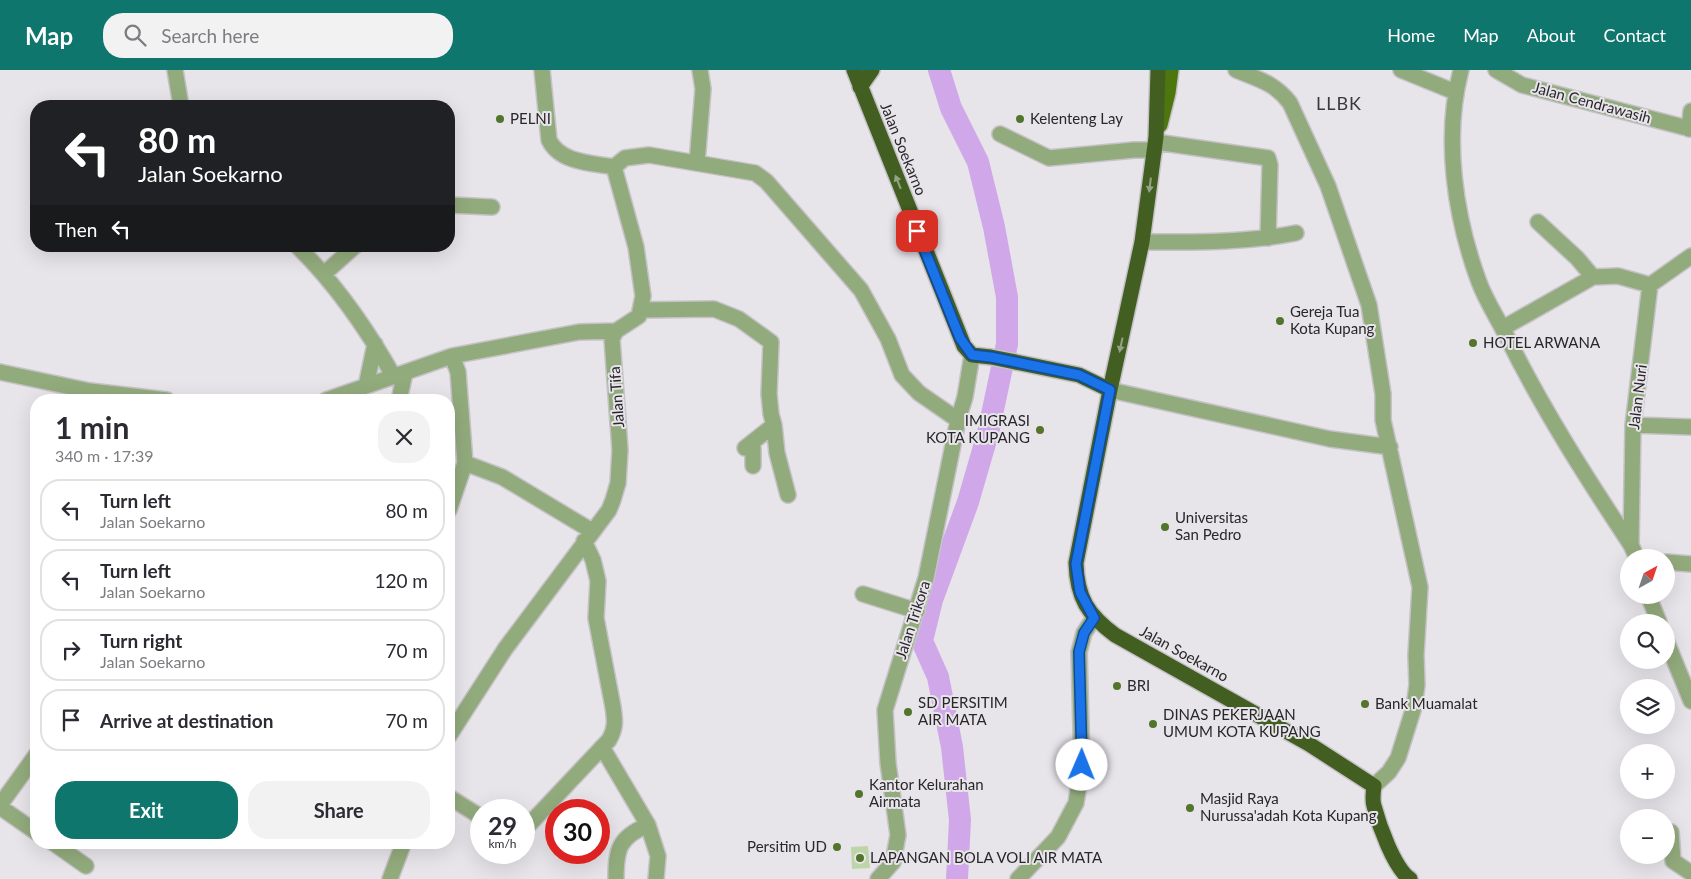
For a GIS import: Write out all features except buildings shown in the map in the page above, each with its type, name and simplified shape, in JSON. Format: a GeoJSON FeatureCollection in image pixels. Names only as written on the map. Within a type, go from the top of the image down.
{"type":"FeatureCollection","features":[{"type":"Feature","properties":{"kind":"highway","name":"Jalan Soekarno"},"geometry":{"type":"LineString","coordinates":[[854,70],[960,338],[972,355]]}},
{"type":"Feature","properties":{"kind":"highway"},"geometry":{"type":"LineString","coordinates":[[860,87],[872,70]]}},
{"type":"Feature","properties":{"kind":"highway","name":"Jalan Soekarno"},"geometry":{"type":"LineString","coordinates":[[1158,70],[1156,143],[1142,242],[1110,390],[1076,564],[1080,592],[1094,618],[1129,644],[1309,744],[1374,786]]}},
{"type":"Feature","properties":{"kind":"highway"},"geometry":{"type":"LineString","coordinates":[[972,355],[991,357],[1079,375],[1110,390]]}},
{"type":"Feature","properties":{"kind":"highway"},"geometry":{"type":"LineString","coordinates":[[1374,786],[1373,804],[1391,851],[1404,875],[1410,879]]}},
{"type":"Feature","properties":{"kind":"main road"},"geometry":{"type":"LineString","coordinates":[[1156,143],[1168,93],[1171,70]]}},
{"type":"Feature","properties":{"kind":"street"},"geometry":{"type":"LineString","coordinates":[[175,70],[180,100]]}},
{"type":"Feature","properties":{"kind":"street"},"geometry":{"type":"LineString","coordinates":[[542,70],[550,140],[553,148],[570,158],[614,167],[626,158],[649,155],[755,173],[766,181],[861,290],[888,339],[902,375],[918,393],[958,420]]}},
{"type":"Feature","properties":{"kind":"street"},"geometry":{"type":"LineString","coordinates":[[698,163],[703,89],[700,70]]}},
{"type":"Feature","properties":{"kind":"street"},"geometry":{"type":"LineString","coordinates":[[1236,70],[1260,81],[1268,81],[1282,91],[1290,102],[1328,186],[1369,305],[1383,394],[1384,420],[1420,587],[1416,655],[1417,685],[1414,707],[1398,758],[1389,772],[1374,786]]}},
{"type":"Feature","properties":{"kind":"street"},"geometry":{"type":"LineString","coordinates":[[1400,70],[1455,92]]}},
{"type":"Feature","properties":{"kind":"street"},"geometry":{"type":"LineString","coordinates":[[1461,70],[1455,92],[1452,154],[1468,248],[1480,284],[1532,388],[1576,463],[1633,549]]}},
{"type":"Feature","properties":{"kind":"street","name":"Jalan Cendrawasih"},"geometry":{"type":"LineString","coordinates":[[1496,70],[1522,84],[1690,129]]}},
{"type":"Feature","properties":{"kind":"street"},"geometry":{"type":"LineString","coordinates":[[1690,129],[1691,111]]}},
{"type":"Feature","properties":{"kind":"street"},"geometry":{"type":"LineString","coordinates":[[1000,134],[1049,158],[1134,150],[1156,143],[1268,158],[1270,165],[1268,238]]}},
{"type":"Feature","properties":{"kind":"street"},"geometry":{"type":"LineString","coordinates":[[343,394],[452,356],[593,330],[616,331],[637,319],[643,296],[636,247],[614,167]]}},
{"type":"Feature","properties":{"kind":"street"},"geometry":{"type":"LineString","coordinates":[[455,205],[492,208]]}},
{"type":"Feature","properties":{"kind":"street"},"geometry":{"type":"LineString","coordinates":[[1538,222],[1577,258],[1594,277]]}},
{"type":"Feature","properties":{"kind":"street"},"geometry":{"type":"LineString","coordinates":[[1142,242],[1216,243],[1268,238],[1296,232]]}},
{"type":"Feature","properties":{"kind":"street"},"geometry":{"type":"LineString","coordinates":[[303,252],[325,273],[399,375],[399,394]]}},
{"type":"Feature","properties":{"kind":"street"},"geometry":{"type":"LineString","coordinates":[[325,273],[348,252]]}},
{"type":"Feature","properties":{"kind":"street"},"geometry":{"type":"LineString","coordinates":[[1503,328],[1594,277],[1618,276],[1650,285],[1691,256]]}},
{"type":"Feature","properties":{"kind":"street","name":"Jalan Nuri"},"geometry":{"type":"LineString","coordinates":[[1634,549],[1633,425],[1650,285]]}},
{"type":"Feature","properties":{"kind":"street"},"geometry":{"type":"LineString","coordinates":[[640,310],[714,309],[739,319],[771,342],[769,394],[776,453],[788,495]]}},
{"type":"Feature","properties":{"kind":"street","name":"Jalan Tifa"},"geometry":{"type":"LineString","coordinates":[[455,727],[505,649],[609,510],[618,482],[620,450],[612,339],[616,331]]}},
{"type":"Feature","properties":{"kind":"street"},"geometry":{"type":"LineString","coordinates":[[366,386],[375,344]]}},
{"type":"Feature","properties":{"kind":"street","name":"Jalan Trikora"},"geometry":{"type":"LineString","coordinates":[[878,879],[893,862],[898,836],[888,763],[885,710],[926,578],[958,420],[965,397],[972,355]]}},
{"type":"Feature","properties":{"kind":"street"},"geometry":{"type":"LineString","coordinates":[[452,356],[458,372],[465,463],[455,492]]}},
{"type":"Feature","properties":{"kind":"street"},"geometry":{"type":"LineString","coordinates":[[0,372],[90,391],[116,394]]}},
{"type":"Feature","properties":{"kind":"street"},"geometry":{"type":"LineString","coordinates":[[1110,390],[1330,438],[1390,447]]}},
{"type":"Feature","properties":{"kind":"street"},"geometry":{"type":"LineString","coordinates":[[753,466],[749,445],[774,425]]}},
{"type":"Feature","properties":{"kind":"street"},"geometry":{"type":"LineString","coordinates":[[1633,425],[1691,427]]}},
{"type":"Feature","properties":{"kind":"street"},"geometry":{"type":"LineString","coordinates":[[465,463],[502,476],[588,536],[598,581],[596,618],[615,724],[609,740],[535,818]]}},
{"type":"Feature","properties":{"kind":"street"},"geometry":{"type":"LineString","coordinates":[[1675,563],[1691,564]]}},
{"type":"Feature","properties":{"kind":"street"},"geometry":{"type":"LineString","coordinates":[[863,594],[917,611]]}},
{"type":"Feature","properties":{"kind":"street"},"geometry":{"type":"LineString","coordinates":[[1018,879],[1058,837],[1076,803],[1082,765],[1079,652],[1084,633],[1094,618]]}},
{"type":"Feature","properties":{"kind":"street"},"geometry":{"type":"LineString","coordinates":[[1675,662],[1691,700]]}},
{"type":"Feature","properties":{"kind":"street"},"geometry":{"type":"LineString","coordinates":[[602,747],[648,825],[658,856],[656,879]]}},
{"type":"Feature","properties":{"kind":"street"},"geometry":{"type":"LineString","coordinates":[[30,764],[0,806],[30,828]]}},
{"type":"Feature","properties":{"kind":"street"},"geometry":{"type":"LineString","coordinates":[[455,801],[470,810]]}},
{"type":"Feature","properties":{"kind":"street"},"geometry":{"type":"LineString","coordinates":[[616,879],[616,862],[620,846],[635,830],[648,825]]}},
{"type":"Feature","properties":{"kind":"street"},"geometry":{"type":"LineString","coordinates":[[62,849],[86,866]]}},
{"type":"Feature","properties":{"kind":"street"},"geometry":{"type":"LineString","coordinates":[[390,879],[401,849]]}},
{"type":"Feature","properties":{"kind":"street"},"geometry":{"type":"LineString","coordinates":[[1675,862],[1691,873]]}},
{"type":"Feature","properties":{"kind":"green space","name":"LAPANGAN BOLA VOLI AIR MATA"},"geometry":{"type":"Polygon","coordinates":[[[868,846],[870,868],[852,869],[851,847],[868,846]]]}},
{"type":"Feature","properties":{"kind":"waterway"},"geometry":{"type":"LineString","coordinates":[[939,70],[951,108],[978,162],[994,227],[1007,297],[1007,344],[988,433],[968,502],[932,600],[922,641],[938,677],[952,747],[960,820],[957,879]]}},
{"type":"Feature","properties":{"kind":"place","name":"PELNI"},"geometry":{"type":"Point","coordinates":[500,119]}},
{"type":"Feature","properties":{"kind":"place","name":"Kelenteng Lay"},"geometry":{"type":"Point","coordinates":[1020,119]}},
{"type":"Feature","properties":{"kind":"place","name":"Gereja Tua Kota Kupang"},"geometry":{"type":"Point","coordinates":[1280,321]}},
{"type":"Feature","properties":{"kind":"place","name":"HOTEL ARWANA"},"geometry":{"type":"Point","coordinates":[1473,343]}},
{"type":"Feature","properties":{"kind":"place","name":"IMIGRASI KOTA KUPANG"},"geometry":{"type":"Point","coordinates":[1040,430]}},
{"type":"Feature","properties":{"kind":"place","name":"Universitas San Pedro"},"geometry":{"type":"Point","coordinates":[1165,527]}},
{"type":"Feature","properties":{"kind":"place","name":"BRI"},"geometry":{"type":"Point","coordinates":[1117,686]}},
{"type":"Feature","properties":{"kind":"place","name":"Bank Muamalat"},"geometry":{"type":"Point","coordinates":[1365,704]}},
{"type":"Feature","properties":{"kind":"place","name":"SD PERSITIM AIR MATA"},"geometry":{"type":"Point","coordinates":[908,712]}},
{"type":"Feature","properties":{"kind":"place","name":"DINAS PEKERJAAN UMUM KOTA KUPANG"},"geometry":{"type":"Point","coordinates":[1153,724]}},
{"type":"Feature","properties":{"kind":"place","name":"Kantor Kelurahan Airmata"},"geometry":{"type":"Point","coordinates":[859,794]}},
{"type":"Feature","properties":{"kind":"place","name":"Masjid Raya Nurussa'adah Kota Kupang"},"geometry":{"type":"Point","coordinates":[1190,808]}},
{"type":"Feature","properties":{"kind":"place","name":"Persitim UD"},"geometry":{"type":"Point","coordinates":[837,847]}},
{"type":"Feature","properties":{"kind":"place","name":"LAPANGAN BOLA VOLI AIR MATA"},"geometry":{"type":"Point","coordinates":[860,858]}},
{"type":"Feature","properties":{"kind":"district","name":"LLBK"},"geometry":{"type":"Point","coordinates":[1339,104]}},
{"type":"Feature","properties":{"kind":"route"},"geometry":{"type":"LineString","coordinates":[[917,231],[960,338],[972,355],[991,357],[1079,375],[1110,390],[1076,564],[1080,592],[1094,618],[1084,633],[1079,652],[1082,765]]}}]}
